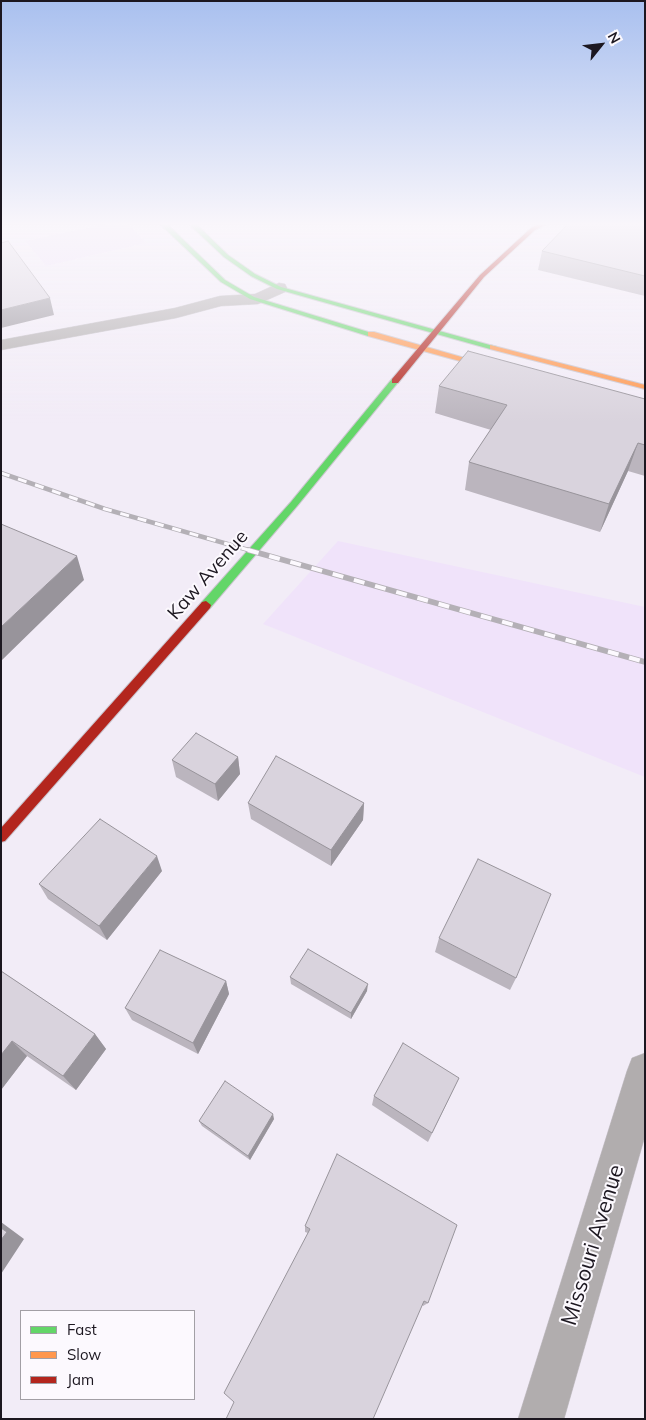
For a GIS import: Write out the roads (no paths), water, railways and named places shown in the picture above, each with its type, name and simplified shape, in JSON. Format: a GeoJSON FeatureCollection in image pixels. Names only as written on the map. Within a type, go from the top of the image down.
{"type":"FeatureCollection","features":[{"type":"Feature","properties":{"kind":"main road"},"geometry":{"type":"LineString","coordinates":[[240,290],[258,299],[422,349],[505,371]]}},
{"type":"Feature","properties":{"kind":"main road"},"geometry":{"type":"LineString","coordinates":[[287,290],[645,387]]}},
{"type":"Feature","properties":{"kind":"main road","name":"Kaw Avenue"},"geometry":{"type":"LineString","coordinates":[[1,837],[294,504],[470,290]]}},
{"type":"Feature","properties":{"kind":"street"},"geometry":{"type":"LineString","coordinates":[[1,345],[176,313],[220,301],[258,299],[275,290]]}},
{"type":"Feature","properties":{"kind":"street","name":"Missouri Avenue"},"geometry":{"type":"LineString","coordinates":[[541,1419],[645,1071]]}},
{"type":"Feature","properties":{"kind":"railway"},"geometry":{"type":"LineString","coordinates":[[1,473],[105,509],[252,551]]}},
{"type":"Feature","properties":{"kind":"railway"},"geometry":{"type":"LineString","coordinates":[[248,550],[645,662]]}}]}
